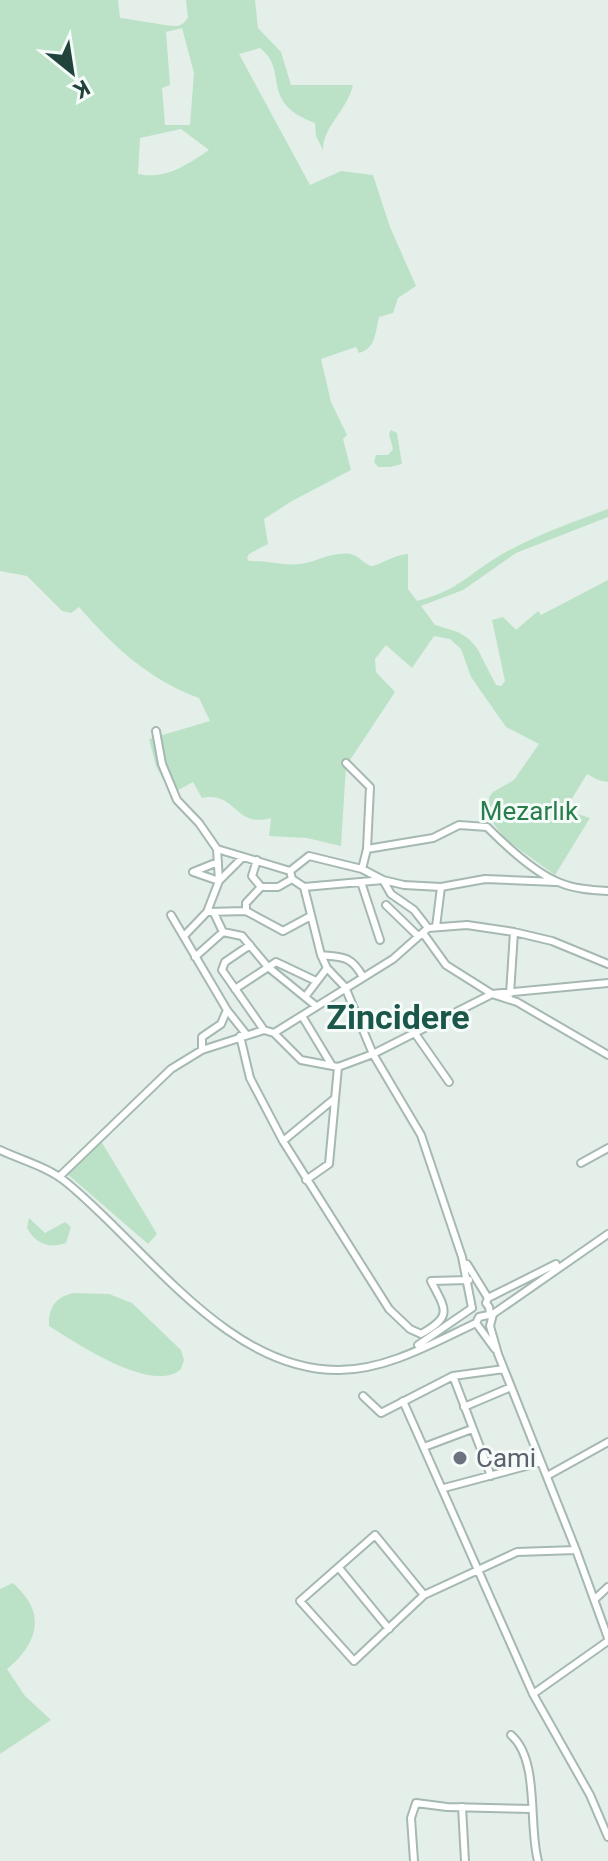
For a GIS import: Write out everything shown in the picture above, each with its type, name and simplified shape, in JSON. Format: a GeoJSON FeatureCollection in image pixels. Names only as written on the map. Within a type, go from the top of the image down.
{"type":"FeatureCollection","features":[{"type":"Feature","properties":{"kind":"street"},"geometry":{"type":"LineString","coordinates":[[156,731],[162,764],[177,800],[199,823],[217,849],[219,881],[210,913],[184,936]]}},
{"type":"Feature","properties":{"kind":"street"},"geometry":{"type":"LineString","coordinates":[[346,763],[370,787],[367,849],[362,869]]}},
{"type":"Feature","properties":{"kind":"street"},"geometry":{"type":"LineString","coordinates":[[367,849],[433,838],[459,825],[487,827],[506,846],[556,882]]}},
{"type":"Feature","properties":{"kind":"street"},"geometry":{"type":"LineString","coordinates":[[217,849],[290,871]]}},
{"type":"Feature","properties":{"kind":"street"},"geometry":{"type":"LineString","coordinates":[[290,871],[309,856],[362,869],[383,880],[404,885],[441,887],[485,879],[556,882],[580,889],[608,891]]}},
{"type":"Feature","properties":{"kind":"street"},"geometry":{"type":"LineString","coordinates":[[219,881],[243,857]]}},
{"type":"Feature","properties":{"kind":"street"},"geometry":{"type":"LineString","coordinates":[[257,860],[252,876],[261,887]]}},
{"type":"Feature","properties":{"kind":"street"},"geometry":{"type":"LineString","coordinates":[[218,862],[193,872],[219,881]]}},
{"type":"Feature","properties":{"kind":"street"},"geometry":{"type":"LineString","coordinates":[[290,871],[292,879],[304,887],[383,880]]}},
{"type":"Feature","properties":{"kind":"street"},"geometry":{"type":"LineString","coordinates":[[246,911],[246,903],[261,887],[278,887],[292,879]]}},
{"type":"Feature","properties":{"kind":"street"},"geometry":{"type":"LineString","coordinates":[[383,880],[391,894],[414,910],[446,965],[492,994],[517,1002],[608,1055]]}},
{"type":"Feature","properties":{"kind":"street"},"geometry":{"type":"LineString","coordinates":[[361,882],[380,940]]}},
{"type":"Feature","properties":{"kind":"street"},"geometry":{"type":"LineString","coordinates":[[304,887],[309,917],[327,968],[345,987],[373,1054],[421,1135],[462,1257],[478,1320],[498,1354]]}},
{"type":"Feature","properties":{"kind":"street"},"geometry":{"type":"LineString","coordinates":[[274,1033],[393,959],[426,931],[441,887]]}},
{"type":"Feature","properties":{"kind":"street"},"geometry":{"type":"LineString","coordinates":[[386,905],[426,931],[467,925],[514,932],[552,941],[608,964]]}},
{"type":"Feature","properties":{"kind":"street"},"geometry":{"type":"LineString","coordinates":[[210,913],[246,911],[283,931],[309,917]]}},
{"type":"Feature","properties":{"kind":"street"},"geometry":{"type":"LineString","coordinates":[[210,913],[223,932],[242,936],[268,967],[316,1006]]}},
{"type":"Feature","properties":{"kind":"street"},"geometry":{"type":"LineString","coordinates":[[171,915],[243,1035],[250,1078],[283,1141],[389,1309],[410,1329],[421,1334],[444,1317],[444,1307],[431,1281],[469,1280]]}},
{"type":"Feature","properties":{"kind":"street"},"geometry":{"type":"LineString","coordinates":[[195,957],[223,932]]}},
{"type":"Feature","properties":{"kind":"street"},"geometry":{"type":"LineString","coordinates":[[510,994],[514,932]]}},
{"type":"Feature","properties":{"kind":"street"},"geometry":{"type":"LineString","coordinates":[[250,945],[225,962],[222,970],[264,1030]]}},
{"type":"Feature","properties":{"kind":"street"},"geometry":{"type":"LineString","coordinates":[[321,955],[344,957],[355,963],[363,977]]}},
{"type":"Feature","properties":{"kind":"street"},"geometry":{"type":"LineString","coordinates":[[235,989],[276,962],[316,981]]}},
{"type":"Feature","properties":{"kind":"street"},"geometry":{"type":"LineString","coordinates":[[305,997],[327,968]]}},
{"type":"Feature","properties":{"kind":"street"},"geometry":{"type":"LineString","coordinates":[[59,1177],[171,1069],[202,1050],[243,1035],[264,1030],[274,1033],[301,1060],[334,1066],[373,1054],[492,994],[608,983]]}},
{"type":"Feature","properties":{"kind":"street"},"geometry":{"type":"LineString","coordinates":[[202,1050],[202,1037],[221,1024],[227,1010]]}},
{"type":"Feature","properties":{"kind":"street"},"geometry":{"type":"LineString","coordinates":[[302,1016],[334,1066],[329,1164],[306,1180]]}},
{"type":"Feature","properties":{"kind":"street"},"geometry":{"type":"LineString","coordinates":[[414,1032],[449,1082]]}},
{"type":"Feature","properties":{"kind":"street"},"geometry":{"type":"LineString","coordinates":[[283,1141],[334,1099]]}},
{"type":"Feature","properties":{"kind":"street"},"geometry":{"type":"LineString","coordinates":[[581,1163],[608,1148]]}},
{"type":"Feature","properties":{"kind":"street"},"geometry":{"type":"LineString","coordinates":[[0,1150],[59,1177],[222,1327],[254,1349],[279,1360],[311,1368],[341,1370],[370,1366],[398,1357],[491,1314],[608,1234]]}},
{"type":"Feature","properties":{"kind":"street"},"geometry":{"type":"LineString","coordinates":[[398,1357],[479,1304],[577,1254]]}},
{"type":"Feature","properties":{"kind":"street"},"geometry":{"type":"LineString","coordinates":[[462,1257],[487,1301],[498,1354],[595,1599],[608,1640],[533,1694]]}},
{"type":"Feature","properties":{"kind":"street"},"geometry":{"type":"LineString","coordinates":[[363,1396],[381,1413],[453,1376],[504,1369]]}},
{"type":"Feature","properties":{"kind":"street"},"geometry":{"type":"LineString","coordinates":[[453,1376],[491,1476]]}},
{"type":"Feature","properties":{"kind":"street"},"geometry":{"type":"LineString","coordinates":[[464,1407],[511,1387]]}},
{"type":"Feature","properties":{"kind":"street"},"geometry":{"type":"LineString","coordinates":[[403,1401],[533,1694],[590,1795],[608,1837]]}},
{"type":"Feature","properties":{"kind":"street"},"geometry":{"type":"LineString","coordinates":[[424,1447],[472,1429]]}},
{"type":"Feature","properties":{"kind":"street"},"geometry":{"type":"LineString","coordinates":[[547,1476],[608,1442]]}},
{"type":"Feature","properties":{"kind":"street"},"geometry":{"type":"LineString","coordinates":[[444,1488],[541,1462]]}},
{"type":"Feature","properties":{"kind":"street"},"geometry":{"type":"LineString","coordinates":[[424,1595],[375,1535],[300,1601],[354,1661],[424,1595],[478,1568],[517,1552],[576,1550]]}},
{"type":"Feature","properties":{"kind":"street"},"geometry":{"type":"LineString","coordinates":[[339,1568],[389,1629]]}},
{"type":"Feature","properties":{"kind":"street"},"geometry":{"type":"LineString","coordinates":[[595,1599],[608,1587]]}},
{"type":"Feature","properties":{"kind":"street"},"geometry":{"type":"LineString","coordinates":[[511,1735],[521,1747],[528,1768],[538,1861]]}},
{"type":"Feature","properties":{"kind":"street"},"geometry":{"type":"LineString","coordinates":[[414,1861],[411,1818],[416,1803],[532,1809]]}},
{"type":"Feature","properties":{"kind":"street"},"geometry":{"type":"LineString","coordinates":[[462,1807],[465,1861]]}},
{"type":"Feature","properties":{"kind":"green space","name":"Mezarlık"},"geometry":{"type":"Polygon","coordinates":[[[0,0],[118,0],[120,18],[178,26],[188,18],[186,0],[255,0],[258,28],[281,52],[291,85],[353,85],[346,103],[327,133],[323,150],[316,136],[315,123],[298,115],[280,96],[269,57],[260,48],[239,54],[310,185],[341,171],[373,175],[390,227],[416,286],[398,298],[393,313],[379,317],[369,348],[359,353],[356,347],[321,359],[331,402],[347,435],[343,439],[351,470],[264,519],[268,544],[247,558],[249,561],[294,564],[344,553],[372,566],[408,554],[408,589],[417,601],[452,588],[525,542],[608,509],[608,517],[516,553],[463,590],[421,606],[435,625],[469,639],[496,685],[501,686],[505,681],[492,620],[503,617],[516,630],[538,611],[541,615],[608,580],[608,782],[587,774],[565,810],[590,818],[555,875],[505,839],[490,819],[489,797],[514,780],[539,744],[506,727],[471,677],[461,649],[450,639],[434,636],[412,668],[386,645],[375,659],[376,672],[395,692],[346,766],[341,846],[307,838],[269,836],[271,818],[250,818],[222,799],[202,798],[193,782],[171,794],[156,766],[149,739],[210,721],[199,698],[148,672],[105,635],[79,607],[71,613],[62,611],[27,576],[0,571],[0,0]],[[182,28],[166,32],[170,85],[162,88],[165,125],[190,125],[194,73],[182,28]],[[181,129],[140,138],[138,174],[167,173],[209,150],[181,129]]]}},
{"type":"Feature","properties":{"kind":"green space"},"geometry":{"type":"Polygon","coordinates":[[[391,430],[397,433],[402,464],[378,467],[374,462],[376,455],[388,455],[393,449],[389,434],[391,430]]]}},
{"type":"Feature","properties":{"kind":"green space"},"geometry":{"type":"Polygon","coordinates":[[[98,1136],[157,1234],[148,1244],[65,1172],[98,1136]]]}},
{"type":"Feature","properties":{"kind":"green space"},"geometry":{"type":"Polygon","coordinates":[[[29,1218],[45,1233],[65,1222],[71,1227],[66,1243],[49,1245],[39,1241],[27,1228],[29,1218]]]}},
{"type":"Feature","properties":{"kind":"green space"},"geometry":{"type":"Polygon","coordinates":[[[74,1293],[109,1294],[132,1303],[181,1350],[184,1360],[181,1369],[168,1375],[152,1376],[133,1371],[49,1326],[54,1304],[74,1293]]]}},
{"type":"Feature","properties":{"kind":"green space"},"geometry":{"type":"Polygon","coordinates":[[[13,1583],[31,1605],[35,1626],[30,1643],[7,1669],[25,1696],[51,1720],[0,1754],[0,1589],[13,1583]]]}},
{"type":"Feature","properties":{"kind":"place","name":"Cami"},"geometry":{"type":"Point","coordinates":[460,1458]}},
{"type":"Feature","properties":{"kind":"district","name":"Zincidere"},"geometry":{"type":"Point","coordinates":[398,1017]}}]}
